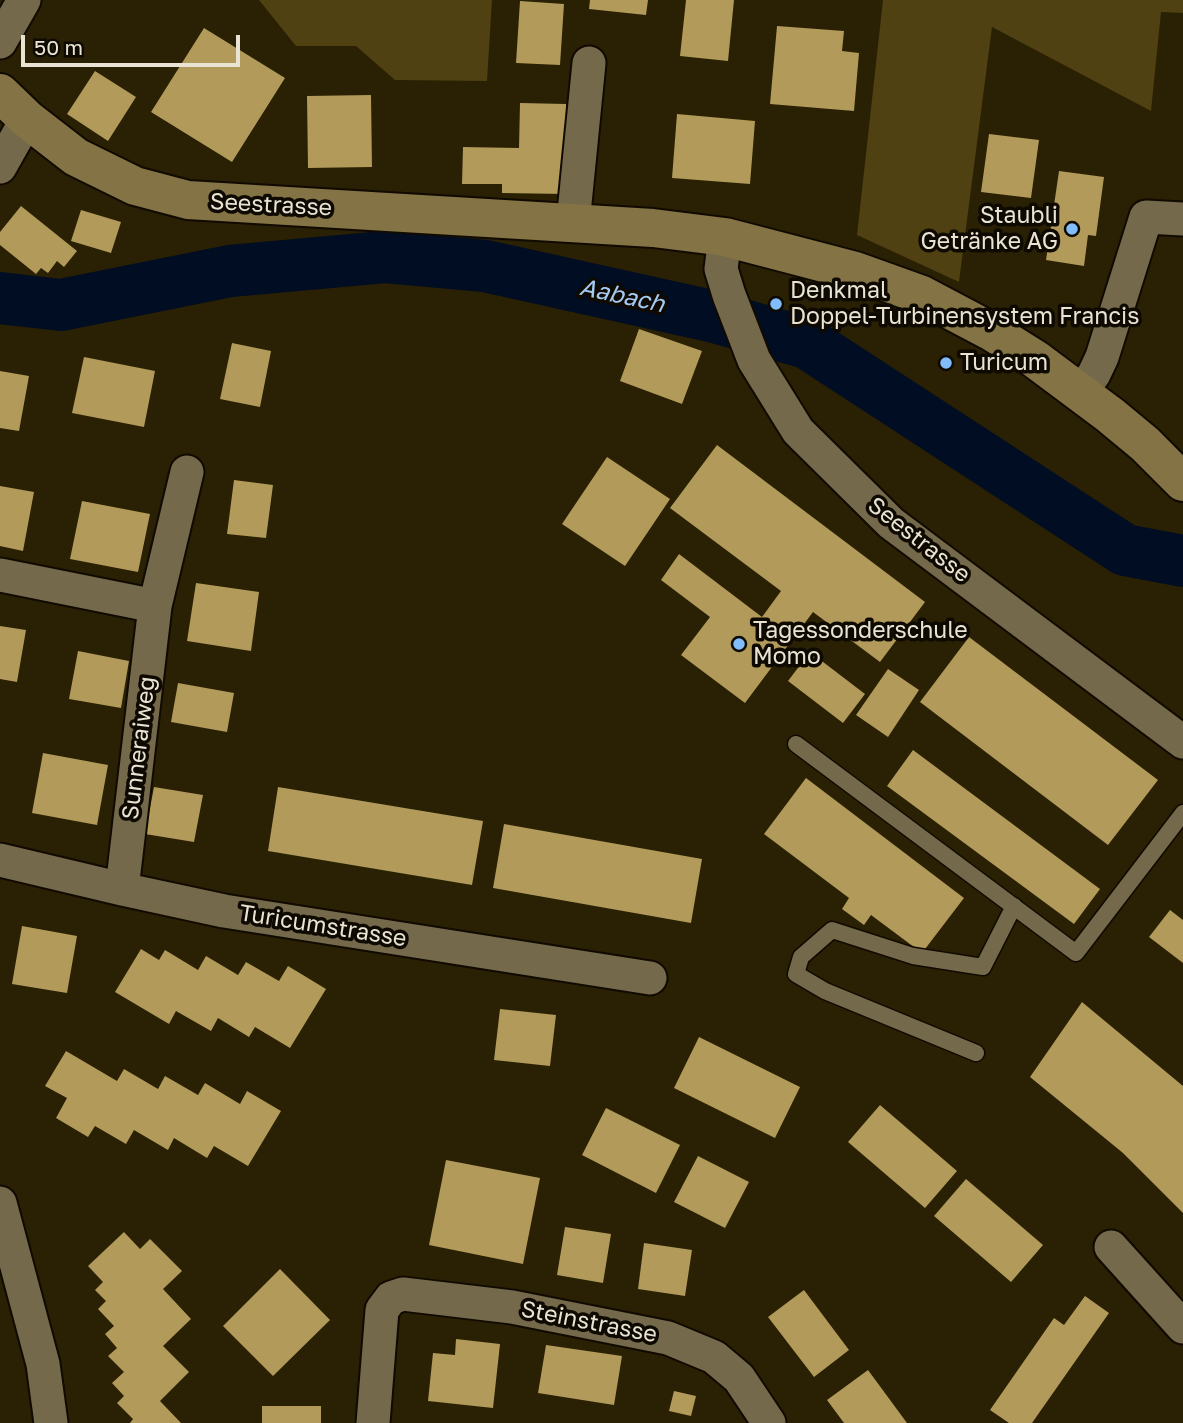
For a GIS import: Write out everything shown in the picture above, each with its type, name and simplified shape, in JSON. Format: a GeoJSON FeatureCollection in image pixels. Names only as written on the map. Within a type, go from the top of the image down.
{"type":"FeatureCollection","features":[{"type":"Feature","properties":{"kind":"street"},"geometry":{"type":"LineString","coordinates":[[0,42],[24,0]]}},
{"type":"Feature","properties":{"kind":"street"},"geometry":{"type":"LineString","coordinates":[[573,223],[589,63]]}},
{"type":"Feature","properties":{"kind":"street","name":"Seestrasse"},"geometry":{"type":"LineString","coordinates":[[0,93],[27,119],[76,157],[135,186],[188,200],[653,228],[725,237],[855,271],[922,295],[992,332],[1035,359],[1145,444],[1183,482]]}},
{"type":"Feature","properties":{"kind":"street"},"geometry":{"type":"LineString","coordinates":[[0,167],[27,119]]}},
{"type":"Feature","properties":{"kind":"street"},"geometry":{"type":"LineString","coordinates":[[1080,393],[1102,357],[1146,217],[1183,219]]}},
{"type":"Feature","properties":{"kind":"street","name":"Seestrasse"},"geometry":{"type":"LineString","coordinates":[[725,237],[721,269],[729,295],[754,360],[798,431],[891,523],[1183,742]]}},
{"type":"Feature","properties":{"kind":"street","name":"Sunneraiweg"},"geometry":{"type":"LineString","coordinates":[[122,889],[155,606],[187,472]]}},
{"type":"Feature","properties":{"kind":"street"},"geometry":{"type":"LineString","coordinates":[[0,575],[155,606]]}},
{"type":"Feature","properties":{"kind":"street","name":"Turicumstrasse"},"geometry":{"type":"LineString","coordinates":[[0,860],[224,911],[650,978]]}},
{"type":"Feature","properties":{"kind":"street"},"geometry":{"type":"LineString","coordinates":[[0,1203],[13,1295],[43,1364],[51,1423]]}},
{"type":"Feature","properties":{"kind":"street"},"geometry":{"type":"LineString","coordinates":[[1111,1247],[1183,1327]]}},
{"type":"Feature","properties":{"kind":"street","name":"Steinstrasse"},"geometry":{"type":"LineString","coordinates":[[373,1423],[382,1310],[391,1298],[403,1294],[512,1307],[668,1338],[714,1357],[739,1378],[769,1423]]}},
{"type":"Feature","properties":{"kind":"lane"},"geometry":{"type":"LineString","coordinates":[[796,744],[1076,953],[1183,813]]}},
{"type":"Feature","properties":{"kind":"lane"},"geometry":{"type":"LineString","coordinates":[[976,1053],[825,991],[796,974],[801,957],[832,930],[913,956],[983,967],[1014,906]]}},
{"type":"Feature","properties":{"kind":"shaded area"},"geometry":{"type":"Polygon","coordinates":[[[259,0],[492,0],[487,81],[395,80],[356,46],[296,46],[259,0]]]}},
{"type":"Feature","properties":{"kind":"shaded area"},"geometry":{"type":"Polygon","coordinates":[[[883,0],[1183,0],[1183,13],[1161,12],[1151,111],[992,27],[959,282],[857,235],[883,0]]]}},
{"type":"Feature","properties":{"kind":"building"},"geometry":{"type":"Polygon","coordinates":[[[590,0],[648,0],[646,15],[589,9],[590,0]]]}},
{"type":"Feature","properties":{"kind":"building"},"geometry":{"type":"Polygon","coordinates":[[[686,0],[734,0],[728,61],[680,56],[686,0]]]}},
{"type":"Feature","properties":{"kind":"building"},"geometry":{"type":"Polygon","coordinates":[[[520,1],[564,4],[560,65],[516,63],[520,1]]]}},
{"type":"Feature","properties":{"kind":"building"},"geometry":{"type":"Polygon","coordinates":[[[777,26],[844,31],[842,51],[859,53],[854,111],[770,104],[777,26]]]}},
{"type":"Feature","properties":{"kind":"building"},"geometry":{"type":"Polygon","coordinates":[[[204,28],[285,78],[232,162],[151,112],[204,28]]]}},
{"type":"Feature","properties":{"kind":"building"},"geometry":{"type":"Polygon","coordinates":[[[95,71],[136,97],[108,141],[67,114],[95,71]]]}},
{"type":"Feature","properties":{"kind":"building"},"geometry":{"type":"Polygon","coordinates":[[[371,95],[372,167],[308,168],[307,96],[371,95]]]}},
{"type":"Feature","properties":{"kind":"building"},"geometry":{"type":"Polygon","coordinates":[[[520,103],[566,104],[565,194],[502,193],[502,184],[462,184],[463,147],[519,148],[520,103]]]}},
{"type":"Feature","properties":{"kind":"building"},"geometry":{"type":"Polygon","coordinates":[[[677,114],[755,121],[750,184],[672,178],[677,114]]]}},
{"type":"Feature","properties":{"kind":"building"},"geometry":{"type":"Polygon","coordinates":[[[989,134],[1039,140],[1031,198],[981,192],[989,134]]]}},
{"type":"Feature","properties":{"kind":"building"},"geometry":{"type":"Polygon","coordinates":[[[1059,171],[1104,177],[1096,236],[1088,235],[1084,266],[1046,260],[1059,171]]]}},
{"type":"Feature","properties":{"kind":"building"},"geometry":{"type":"Polygon","coordinates":[[[21,206],[77,251],[64,267],[57,261],[48,273],[41,268],[36,274],[0,245],[0,232],[21,206]]]}},
{"type":"Feature","properties":{"kind":"building"},"geometry":{"type":"Polygon","coordinates":[[[81,210],[121,222],[111,253],[71,241],[81,210]]]}},
{"type":"Feature","properties":{"kind":"building"},"geometry":{"type":"Polygon","coordinates":[[[639,329],[702,351],[682,404],[620,381],[639,329]]]}},
{"type":"Feature","properties":{"kind":"building"},"geometry":{"type":"Polygon","coordinates":[[[232,343],[271,351],[260,407],[220,399],[232,343]]]}},
{"type":"Feature","properties":{"kind":"building"},"geometry":{"type":"Polygon","coordinates":[[[84,357],[155,371],[144,427],[72,413],[84,357]]]}},
{"type":"Feature","properties":{"kind":"building"},"geometry":{"type":"Polygon","coordinates":[[[0,371],[29,376],[19,431],[0,428],[0,371]]]}},
{"type":"Feature","properties":{"kind":"building"},"geometry":{"type":"Polygon","coordinates":[[[717,445],[925,602],[880,662],[813,612],[745,703],[681,655],[710,617],[661,580],[679,554],[762,617],[781,591],[670,508],[717,445]]]}},
{"type":"Feature","properties":{"kind":"building"},"geometry":{"type":"Polygon","coordinates":[[[607,457],[670,499],[625,566],[562,524],[607,457]]]}},
{"type":"Feature","properties":{"kind":"building"},"geometry":{"type":"Polygon","coordinates":[[[234,480],[273,485],[266,538],[227,534],[234,480]]]}},
{"type":"Feature","properties":{"kind":"building"},"geometry":{"type":"Polygon","coordinates":[[[0,486],[34,492],[23,551],[0,546],[0,486]]]}},
{"type":"Feature","properties":{"kind":"building"},"geometry":{"type":"Polygon","coordinates":[[[82,501],[150,514],[138,572],[70,559],[82,501]]]}},
{"type":"Feature","properties":{"kind":"building"},"geometry":{"type":"Polygon","coordinates":[[[196,583],[259,592],[251,651],[187,641],[196,583]]]}},
{"type":"Feature","properties":{"kind":"building"},"geometry":{"type":"Polygon","coordinates":[[[0,626],[26,630],[17,682],[0,679],[0,626]]]}},
{"type":"Feature","properties":{"kind":"building"},"geometry":{"type":"Polygon","coordinates":[[[969,637],[1158,780],[1108,845],[920,702],[969,637]]]}},
{"type":"Feature","properties":{"kind":"building"},"geometry":{"type":"Polygon","coordinates":[[[78,651],[129,661],[121,708],[69,699],[78,651]]]}},
{"type":"Feature","properties":{"kind":"building"},"geometry":{"type":"Polygon","coordinates":[[[810,652],[865,694],[843,723],[788,681],[810,652]]]}},
{"type":"Feature","properties":{"kind":"building"},"geometry":{"type":"Polygon","coordinates":[[[888,669],[919,690],[888,737],[856,715],[888,669]]]}},
{"type":"Feature","properties":{"kind":"building"},"geometry":{"type":"Polygon","coordinates":[[[178,683],[234,693],[227,732],[171,722],[178,683]]]}},
{"type":"Feature","properties":{"kind":"building"},"geometry":{"type":"Polygon","coordinates":[[[913,750],[1100,889],[1074,924],[887,786],[913,750]]]}},
{"type":"Feature","properties":{"kind":"building"},"geometry":{"type":"Polygon","coordinates":[[[43,753],[108,765],[97,825],[32,813],[43,753]]]}},
{"type":"Feature","properties":{"kind":"building"},"geometry":{"type":"Polygon","coordinates":[[[806,778],[964,898],[922,953],[871,915],[864,925],[842,909],[849,898],[764,834],[806,778]]]}},
{"type":"Feature","properties":{"kind":"building"},"geometry":{"type":"Polygon","coordinates":[[[154,787],[203,795],[194,842],[145,834],[154,787]]]}},
{"type":"Feature","properties":{"kind":"building"},"geometry":{"type":"Polygon","coordinates":[[[278,787],[483,821],[472,885],[268,851],[278,787]]]}},
{"type":"Feature","properties":{"kind":"building"},"geometry":{"type":"Polygon","coordinates":[[[504,824],[702,859],[691,923],[493,888],[504,824]]]}},
{"type":"Feature","properties":{"kind":"building"},"geometry":{"type":"Polygon","coordinates":[[[1170,910],[1183,920],[1183,963],[1149,937],[1170,910]]]}},
{"type":"Feature","properties":{"kind":"building"},"geometry":{"type":"Polygon","coordinates":[[[22,926],[77,936],[67,993],[12,984],[22,926]]]}},
{"type":"Feature","properties":{"kind":"building"},"geometry":{"type":"Polygon","coordinates":[[[141,949],[159,960],[165,950],[198,970],[206,956],[238,975],[246,962],[279,981],[288,966],[326,989],[290,1048],[255,1027],[249,1037],[218,1018],[211,1031],[176,1011],[169,1024],[115,992],[141,949]]]}},
{"type":"Feature","properties":{"kind":"building"},"geometry":{"type":"Polygon","coordinates":[[[1082,1002],[1183,1086],[1183,1213],[1123,1153],[1030,1077],[1082,1002]]]}},
{"type":"Feature","properties":{"kind":"building"},"geometry":{"type":"Polygon","coordinates":[[[500,1009],[556,1015],[550,1066],[494,1060],[500,1009]]]}},
{"type":"Feature","properties":{"kind":"building"},"geometry":{"type":"Polygon","coordinates":[[[699,1037],[800,1087],[775,1138],[674,1088],[699,1037]]]}},
{"type":"Feature","properties":{"kind":"building"},"geometry":{"type":"Polygon","coordinates":[[[66,1051],[117,1081],[124,1069],[158,1089],[165,1076],[198,1095],[205,1083],[240,1104],[247,1091],[281,1111],[248,1166],[214,1146],[207,1158],[174,1138],[168,1150],[134,1130],[126,1144],[95,1126],[88,1137],[56,1118],[67,1098],[45,1086],[66,1051]]]}},
{"type":"Feature","properties":{"kind":"building"},"geometry":{"type":"Polygon","coordinates":[[[880,1105],[957,1171],[925,1208],[848,1142],[880,1105]]]}},
{"type":"Feature","properties":{"kind":"building"},"geometry":{"type":"Polygon","coordinates":[[[606,1108],[680,1145],[656,1193],[582,1155],[606,1108]]]}},
{"type":"Feature","properties":{"kind":"building"},"geometry":{"type":"Polygon","coordinates":[[[698,1156],[749,1182],[725,1228],[674,1202],[698,1156]]]}},
{"type":"Feature","properties":{"kind":"building"},"geometry":{"type":"Polygon","coordinates":[[[446,1160],[540,1178],[523,1264],[429,1245],[446,1160]]]}},
{"type":"Feature","properties":{"kind":"building"},"geometry":{"type":"Polygon","coordinates":[[[966,1179],[1043,1245],[1011,1282],[934,1216],[966,1179]]]}},
{"type":"Feature","properties":{"kind":"building"},"geometry":{"type":"Polygon","coordinates":[[[565,1227],[611,1234],[603,1283],[557,1275],[565,1227]]]}},
{"type":"Feature","properties":{"kind":"building"},"geometry":{"type":"Polygon","coordinates":[[[124,1232],[140,1249],[150,1239],[182,1271],[163,1289],[191,1319],[163,1346],[189,1372],[160,1401],[181,1423],[130,1423],[133,1419],[117,1403],[124,1396],[112,1383],[124,1372],[108,1356],[117,1348],[105,1334],[114,1326],[98,1309],[106,1301],[95,1290],[103,1282],[88,1266],[124,1232]]]}},
{"type":"Feature","properties":{"kind":"building"},"geometry":{"type":"Polygon","coordinates":[[[644,1243],[692,1250],[685,1296],[638,1289],[644,1243]]]}},
{"type":"Feature","properties":{"kind":"building"},"geometry":{"type":"Polygon","coordinates":[[[280,1269],[330,1320],[273,1376],[223,1326],[280,1269]]]}},
{"type":"Feature","properties":{"kind":"building"},"geometry":{"type":"Polygon","coordinates":[[[804,1290],[849,1350],[814,1377],[768,1317],[804,1290]]]}},
{"type":"Feature","properties":{"kind":"building"},"geometry":{"type":"Polygon","coordinates":[[[1085,1296],[1109,1313],[1032,1423],[1009,1423],[990,1410],[1054,1318],[1064,1325],[1085,1296]]]}},
{"type":"Feature","properties":{"kind":"building"},"geometry":{"type":"Polygon","coordinates":[[[456,1339],[500,1344],[493,1408],[428,1401],[433,1353],[455,1355],[456,1339]]]}},
{"type":"Feature","properties":{"kind":"building"},"geometry":{"type":"Polygon","coordinates":[[[546,1345],[622,1356],[614,1405],[538,1393],[546,1345]]]}},
{"type":"Feature","properties":{"kind":"building"},"geometry":{"type":"Polygon","coordinates":[[[868,1370],[907,1423],[844,1423],[827,1400],[868,1370]]]}},
{"type":"Feature","properties":{"kind":"building"},"geometry":{"type":"Polygon","coordinates":[[[674,1391],[696,1396],[691,1416],[669,1411],[674,1391]]]}},
{"type":"Feature","properties":{"kind":"building"},"geometry":{"type":"Polygon","coordinates":[[[262,1406],[321,1406],[321,1423],[262,1423],[262,1406]]]}},
{"type":"Feature","properties":{"kind":"waterway","name":"Aabach"},"geometry":{"type":"LineString","coordinates":[[0,298],[61,305],[230,271],[385,257],[485,266],[711,316],[807,343],[1125,550],[1183,561]]}},
{"type":"Feature","properties":{"kind":"place","name":"Staubli Getränke AG"},"geometry":{"type":"Point","coordinates":[1072,229]}},
{"type":"Feature","properties":{"kind":"place","name":"Denkmal Doppel-Turbinensystem Francis"},"geometry":{"type":"Point","coordinates":[776,304]}},
{"type":"Feature","properties":{"kind":"place","name":"Turicum"},"geometry":{"type":"Point","coordinates":[946,363]}},
{"type":"Feature","properties":{"kind":"place","name":"Tagessonderschule Momo"},"geometry":{"type":"Point","coordinates":[739,644]}}]}
